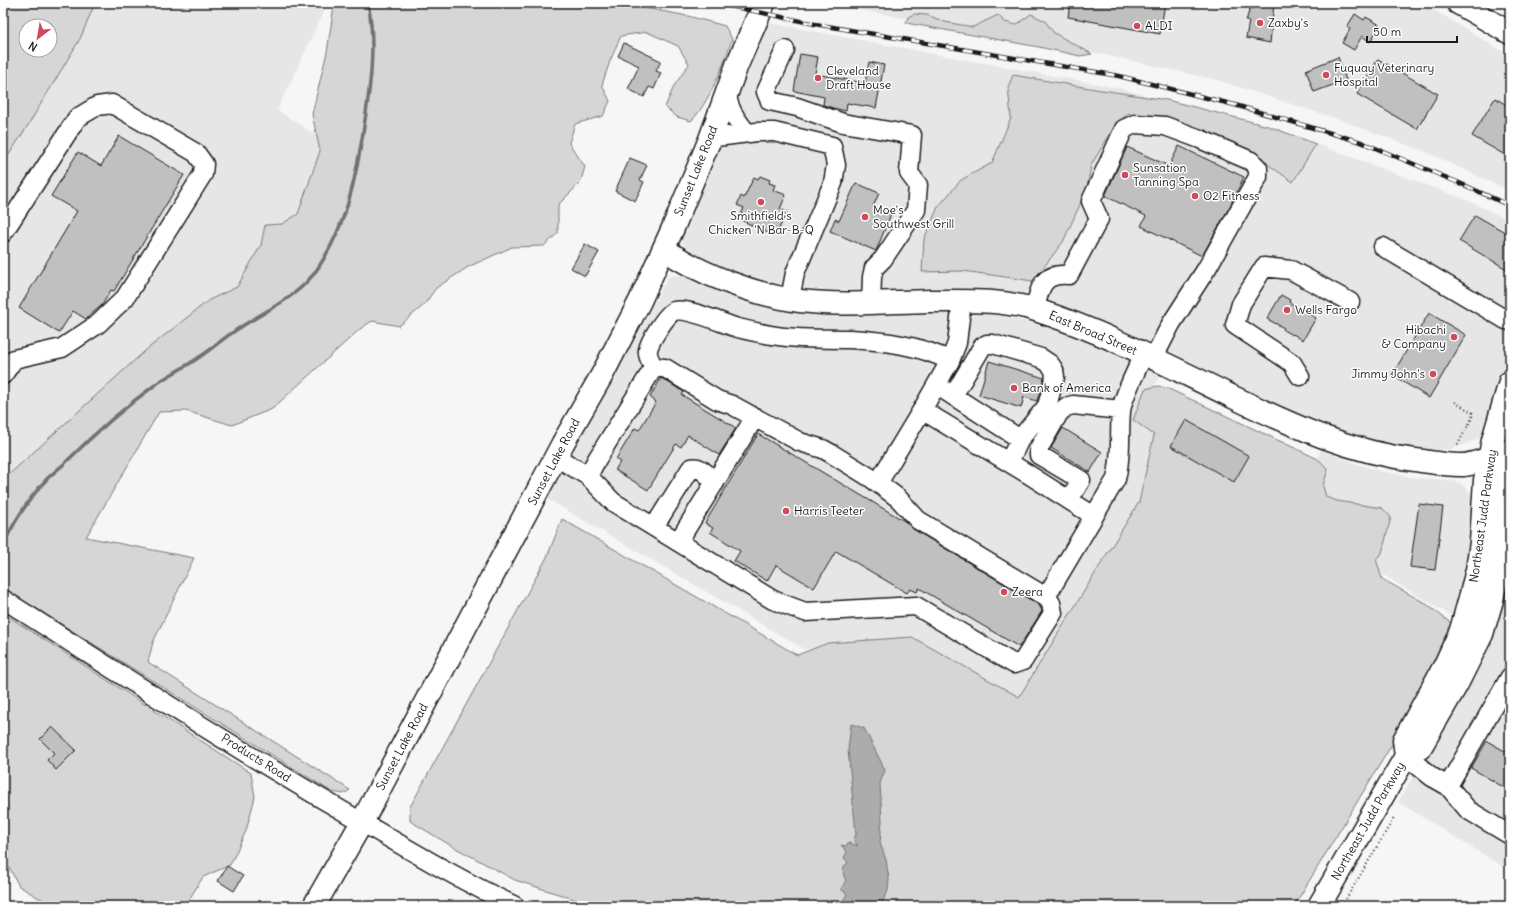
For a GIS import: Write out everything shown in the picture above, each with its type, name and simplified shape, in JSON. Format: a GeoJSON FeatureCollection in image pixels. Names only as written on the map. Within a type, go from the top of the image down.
{"type":"FeatureCollection","features":[{"type":"Feature","properties":{"kind":"main road","name":"Sunset Lake Road"},"geometry":{"type":"LineString","coordinates":[[314,906],[362,822],[556,457],[602,375],[640,301],[664,249],[707,146],[726,93],[764,3]]}},
{"type":"Feature","properties":{"kind":"main road"},"geometry":{"type":"LineString","coordinates":[[1458,3],[1510,33]]}},
{"type":"Feature","properties":{"kind":"main road","name":"East Broad Street"},"geometry":{"type":"LineString","coordinates":[[664,249],[680,260],[721,279],[775,296],[790,299],[825,303],[962,301],[1004,304],[1034,309],[1092,330],[1302,430],[1346,446],[1378,454],[1437,463],[1463,465],[1510,451]]}},
{"type":"Feature","properties":{"kind":"main road","name":"Northeast Judd Parkway"},"geometry":{"type":"LineString","coordinates":[[1406,756],[1404,740],[1445,665],[1461,630],[1477,570],[1481,542],[1483,497],[1490,458],[1498,422],[1510,382]]}},
{"type":"Feature","properties":{"kind":"main road","name":"Northeast Judd Parkway"},"geometry":{"type":"LineString","coordinates":[[1319,906],[1406,756],[1420,748],[1457,684],[1482,634],[1498,572],[1510,451]]}},
{"type":"Feature","properties":{"kind":"street"},"geometry":{"type":"LineString","coordinates":[[785,50],[766,92],[770,101],[797,107],[843,123],[912,135],[909,173],[918,185],[916,210],[883,259],[874,268],[870,303]]}},
{"type":"Feature","properties":{"kind":"street"},"geometry":{"type":"LineString","coordinates":[[726,93],[730,108],[737,121],[747,133]]}},
{"type":"Feature","properties":{"kind":"street"},"geometry":{"type":"LineString","coordinates":[[3,233],[77,118],[97,106],[112,104],[196,153],[204,164],[203,174],[125,298],[98,324],[62,348],[8,354],[3,375]]}},
{"type":"Feature","properties":{"kind":"street"},"geometry":{"type":"LineString","coordinates":[[1034,309],[1041,286],[1049,277],[1060,274],[1069,275],[1099,219],[1091,201],[1124,129],[1135,124],[1165,126],[1251,161],[1258,168],[1258,177],[1207,268],[1171,324],[1133,376],[1121,410],[1120,464],[1116,479],[1046,597]]}},
{"type":"Feature","properties":{"kind":"street"},"geometry":{"type":"LineString","coordinates":[[707,146],[716,137],[747,133],[774,132],[832,146],[836,165],[833,183],[795,272],[790,299]]}},
{"type":"Feature","properties":{"kind":"street"},"geometry":{"type":"LineString","coordinates":[[1383,247],[1510,321]]}},
{"type":"Feature","properties":{"kind":"street"},"geometry":{"type":"LineString","coordinates":[[1300,376],[1292,363],[1234,325],[1241,304],[1264,267],[1291,270],[1350,302]]}},
{"type":"Feature","properties":{"kind":"street"},"geometry":{"type":"LineString","coordinates":[[878,483],[937,386],[950,361],[959,332],[962,301]]}},
{"type":"Feature","properties":{"kind":"street"},"geometry":{"type":"LineString","coordinates":[[654,367],[648,354],[648,350],[667,315],[676,310],[698,315],[738,328],[773,336],[809,339],[850,339],[888,343],[922,350],[950,361]]}},
{"type":"Feature","properties":{"kind":"street"},"geometry":{"type":"LineString","coordinates":[[953,396],[982,347],[987,344],[993,344],[1041,358],[1050,364],[1054,370],[1055,377],[1047,406],[1020,439],[1009,462]]}},
{"type":"Feature","properties":{"kind":"street"},"geometry":{"type":"LineString","coordinates":[[588,476],[596,459],[654,367]]}},
{"type":"Feature","properties":{"kind":"street"},"geometry":{"type":"LineString","coordinates":[[556,457],[588,476],[613,502],[773,600],[805,612],[916,606],[1014,664],[1023,661],[1053,613],[1051,603],[1046,597],[918,520],[898,498],[878,483],[823,449],[800,442],[732,405],[717,400],[665,368],[654,367]]}},
{"type":"Feature","properties":{"kind":"street"},"geometry":{"type":"LineString","coordinates":[[937,386],[1020,439]]}},
{"type":"Feature","properties":{"kind":"street"},"geometry":{"type":"LineString","coordinates":[[1028,474],[1039,455],[1039,448],[1060,413],[1066,407],[1073,405],[1121,410]]}},
{"type":"Feature","properties":{"kind":"street"},"geometry":{"type":"LineString","coordinates":[[922,410],[1009,462],[1094,516]]}},
{"type":"Feature","properties":{"kind":"street"},"geometry":{"type":"LineString","coordinates":[[678,542],[755,417]]}},
{"type":"Feature","properties":{"kind":"street"},"geometry":{"type":"LineString","coordinates":[[1039,455],[1081,480],[1070,500]]}},
{"type":"Feature","properties":{"kind":"street"},"geometry":{"type":"LineString","coordinates":[[654,527],[691,468],[699,468],[715,483]]}},
{"type":"Feature","properties":{"kind":"street","name":"Products Road"},"geometry":{"type":"LineString","coordinates":[[3,599],[252,757],[362,822],[489,894],[515,906]]}},
{"type":"Feature","properties":{"kind":"street"},"geometry":{"type":"LineString","coordinates":[[1448,786],[1510,677]]}},
{"type":"Feature","properties":{"kind":"street"},"geometry":{"type":"LineString","coordinates":[[1406,756],[1432,777],[1448,786],[1468,810],[1510,835]]}},
{"type":"Feature","properties":{"kind":"path"},"geometry":{"type":"LineString","coordinates":[[1455,402],[1473,413],[1472,418],[1457,446]]}},
{"type":"Feature","properties":{"kind":"path"},"geometry":{"type":"LineString","coordinates":[[1342,906],[1394,818]]}},
{"type":"Feature","properties":{"kind":"shaded area"},"geometry":{"type":"Polygon","coordinates":[[[3,3],[95,3],[80,39],[3,164],[3,3]]]}},
{"type":"Feature","properties":{"kind":"shaded area"},"geometry":{"type":"Polygon","coordinates":[[[66,3],[328,3],[277,110],[339,150],[287,278],[3,532],[3,105],[43,58],[58,58],[58,26],[66,3]]]}},
{"type":"Feature","properties":{"kind":"shaded area"},"geometry":{"type":"Polygon","coordinates":[[[332,3],[618,3],[688,16],[725,26],[732,39],[710,94],[704,105],[691,121],[677,117],[665,107],[674,86],[689,64],[678,46],[647,32],[621,36],[610,61],[602,85],[610,101],[603,116],[575,124],[569,143],[585,167],[580,183],[558,205],[558,233],[544,246],[512,247],[468,267],[436,288],[424,305],[399,326],[372,321],[360,329],[272,409],[232,425],[186,411],[159,412],[86,537],[194,558],[153,642],[148,662],[350,790],[343,794],[332,792],[3,588],[3,480],[146,350],[209,300],[237,287],[261,245],[265,225],[282,224],[298,214],[320,151],[312,114],[327,52],[334,6],[332,3]]]}},
{"type":"Feature","properties":{"kind":"shaded area"},"geometry":{"type":"Polygon","coordinates":[[[822,3],[1423,3],[1510,56],[1510,191],[1424,151],[1334,118],[1217,80],[1105,55],[822,3]]]}},
{"type":"Feature","properties":{"kind":"shaded area"},"geometry":{"type":"Polygon","coordinates":[[[914,14],[927,15],[945,22],[973,27],[998,15],[1005,22],[1016,25],[1031,14],[1045,21],[1054,33],[1092,54],[1080,56],[1039,47],[906,23],[908,17],[914,14]]]}},
{"type":"Feature","properties":{"kind":"shaded area"},"geometry":{"type":"Polygon","coordinates":[[[769,23],[1123,89],[1316,144],[1467,200],[1510,221],[1510,363],[1487,430],[1481,437],[1451,449],[1431,450],[1371,440],[1329,427],[1299,414],[1095,318],[1054,302],[1014,293],[977,289],[932,288],[893,290],[824,290],[771,283],[733,272],[700,258],[688,250],[682,242],[681,233],[769,23]]]}},
{"type":"Feature","properties":{"kind":"shaded area"},"geometry":{"type":"Polygon","coordinates":[[[1013,75],[1167,100],[1268,126],[1316,144],[1293,182],[1263,161],[1160,128],[1128,113],[1115,126],[1091,165],[1087,189],[1063,242],[1033,281],[963,271],[922,272],[924,239],[938,207],[961,180],[992,163],[1011,118],[1008,87],[1013,75]]]}},
{"type":"Feature","properties":{"kind":"shaded area"},"geometry":{"type":"Polygon","coordinates":[[[674,275],[685,276],[726,294],[766,306],[803,313],[834,315],[940,313],[985,314],[1012,318],[1060,330],[1088,341],[1160,376],[1134,420],[1154,435],[1139,502],[1019,697],[912,637],[804,649],[544,497],[596,400],[637,336],[667,278],[674,275]]]}},
{"type":"Feature","properties":{"kind":"shaded area"},"geometry":{"type":"Polygon","coordinates":[[[1158,386],[1169,389],[1318,459],[1328,469],[1323,486],[1326,497],[1337,501],[1382,508],[1391,517],[1382,553],[1376,559],[1382,579],[1425,603],[1456,627],[1414,708],[1294,906],[598,906],[515,880],[450,845],[410,821],[410,807],[547,557],[562,519],[797,655],[828,643],[912,637],[1019,697],[1139,502],[1154,435],[1133,420],[1145,389],[1158,386]]]}},
{"type":"Feature","properties":{"kind":"shaded area"},"geometry":{"type":"Polygon","coordinates":[[[1320,449],[1360,465],[1384,472],[1418,478],[1450,480],[1460,483],[1468,490],[1473,498],[1475,511],[1473,541],[1455,618],[1370,567],[1313,495],[1320,449]]]}},
{"type":"Feature","properties":{"kind":"shaded area"},"geometry":{"type":"Polygon","coordinates":[[[1510,545],[1510,871],[1398,802],[1440,731],[1510,545]]]}},
{"type":"Feature","properties":{"kind":"shaded area"},"geometry":{"type":"Polygon","coordinates":[[[3,613],[251,773],[255,797],[246,831],[230,865],[203,877],[185,906],[57,906],[37,897],[19,886],[9,867],[3,866],[3,613]]]}},
{"type":"Feature","properties":{"kind":"shaded area"},"geometry":{"type":"Polygon","coordinates":[[[851,724],[864,728],[885,770],[880,783],[882,821],[880,843],[886,860],[889,879],[888,891],[880,906],[843,906],[843,901],[847,894],[841,889],[846,880],[844,877],[843,868],[848,862],[844,858],[847,852],[841,845],[846,846],[849,843],[858,846],[854,841],[856,834],[848,750],[851,724]]]}},
{"type":"Feature","properties":{"kind":"building","name":"ALDI"},"geometry":{"type":"Polygon","coordinates":[[[1070,3],[1165,3],[1160,34],[1068,17],[1070,3]]]}},
{"type":"Feature","properties":{"kind":"building","name":"Zaxby's"},"geometry":{"type":"Polygon","coordinates":[[[1255,3],[1274,3],[1270,43],[1246,38],[1249,21],[1246,21],[1250,8],[1254,8],[1255,3]]]}},
{"type":"Feature","properties":{"kind":"building"},"geometry":{"type":"Polygon","coordinates":[[[1355,14],[1364,20],[1366,17],[1380,25],[1370,42],[1362,36],[1354,50],[1342,43],[1350,29],[1347,27],[1355,14]]]}},
{"type":"Feature","properties":{"kind":"building"},"geometry":{"type":"Polygon","coordinates":[[[624,43],[661,61],[656,71],[661,73],[654,89],[649,87],[644,97],[628,89],[639,66],[618,56],[624,43]]]}},
{"type":"Feature","properties":{"kind":"building","name":"Cleveland Draft House"},"geometry":{"type":"Polygon","coordinates":[[[800,54],[818,57],[815,74],[865,83],[869,62],[884,65],[876,108],[847,103],[846,111],[823,105],[824,97],[794,91],[800,54]]]}},
{"type":"Feature","properties":{"kind":"building","name":"Fuquay Veterinary Hospital"},"geometry":{"type":"Polygon","coordinates":[[[1338,57],[1346,80],[1314,92],[1306,70],[1338,57]]]}},
{"type":"Feature","properties":{"kind":"building"},"geometry":{"type":"Polygon","coordinates":[[[1378,59],[1438,94],[1417,129],[1357,94],[1378,59]]]}},
{"type":"Feature","properties":{"kind":"building"},"geometry":{"type":"Polygon","coordinates":[[[1495,98],[1510,107],[1510,158],[1472,136],[1495,98]]]}},
{"type":"Feature","properties":{"kind":"building"},"geometry":{"type":"Polygon","coordinates":[[[119,136],[184,175],[114,291],[111,290],[102,305],[86,319],[73,311],[59,333],[19,308],[77,211],[51,196],[78,152],[101,166],[119,136]]]}},
{"type":"Feature","properties":{"kind":"building","name":"O2 Fitness"},"geometry":{"type":"Polygon","coordinates":[[[1179,146],[1244,177],[1230,206],[1202,256],[1141,226],[1146,216],[1105,196],[1127,147],[1169,166],[1179,146]]]}},
{"type":"Feature","properties":{"kind":"building"},"geometry":{"type":"Polygon","coordinates":[[[630,158],[647,165],[640,180],[644,182],[635,201],[615,191],[630,158]]]}},
{"type":"Feature","properties":{"kind":"building","name":"Smithfield's Chicken 'N Bar-B-Q"},"geometry":{"type":"Polygon","coordinates":[[[760,176],[770,180],[769,183],[775,185],[773,190],[786,195],[780,209],[787,212],[777,233],[771,231],[770,234],[739,219],[744,208],[737,205],[741,196],[744,198],[754,177],[758,179],[760,176]]]}},
{"type":"Feature","properties":{"kind":"building","name":"Moe's Southwest Grill"},"geometry":{"type":"Polygon","coordinates":[[[856,183],[879,193],[873,207],[891,214],[876,251],[830,231],[835,219],[839,221],[856,183]]]}},
{"type":"Feature","properties":{"kind":"building"},"geometry":{"type":"Polygon","coordinates":[[[1475,215],[1510,235],[1510,271],[1459,241],[1475,215]]]}},
{"type":"Feature","properties":{"kind":"building"},"geometry":{"type":"Polygon","coordinates":[[[585,244],[599,252],[585,276],[571,268],[585,244]]]}},
{"type":"Feature","properties":{"kind":"building","name":"Wells Fargo"},"geometry":{"type":"Polygon","coordinates":[[[1281,295],[1290,300],[1289,302],[1316,318],[1303,340],[1283,330],[1284,328],[1267,319],[1281,295]]]}},
{"type":"Feature","properties":{"kind":"building"},"geometry":{"type":"Polygon","coordinates":[[[1429,313],[1466,335],[1429,398],[1392,375],[1429,313]]]}},
{"type":"Feature","properties":{"kind":"building","name":"Bank of America"},"geometry":{"type":"Polygon","coordinates":[[[989,361],[1044,378],[1037,401],[1024,397],[1021,408],[979,395],[989,361]]]}},
{"type":"Feature","properties":{"kind":"building"},"geometry":{"type":"Polygon","coordinates":[[[661,378],[684,392],[682,395],[736,428],[719,455],[688,435],[681,447],[676,444],[648,490],[615,470],[620,462],[616,459],[635,428],[639,430],[656,402],[650,397],[661,378]]]}},
{"type":"Feature","properties":{"kind":"building"},"geometry":{"type":"Polygon","coordinates":[[[1186,420],[1249,456],[1234,482],[1171,446],[1186,420]]]}},
{"type":"Feature","properties":{"kind":"building"},"geometry":{"type":"Polygon","coordinates":[[[1063,428],[1102,452],[1090,472],[1051,448],[1063,428]]]}},
{"type":"Feature","properties":{"kind":"building"},"geometry":{"type":"Polygon","coordinates":[[[758,434],[906,522],[913,529],[1039,605],[1042,611],[1019,647],[919,588],[917,592],[910,589],[907,593],[836,551],[814,588],[776,565],[767,581],[734,561],[740,551],[710,532],[713,528],[705,523],[758,434]]]}},
{"type":"Feature","properties":{"kind":"building"},"geometry":{"type":"Polygon","coordinates":[[[1419,504],[1443,507],[1435,570],[1410,567],[1419,504]]]}},
{"type":"Feature","properties":{"kind":"building"},"geometry":{"type":"Polygon","coordinates":[[[52,727],[76,750],[56,770],[47,760],[54,753],[40,739],[52,727]]]}},
{"type":"Feature","properties":{"kind":"building"},"geometry":{"type":"Polygon","coordinates":[[[1487,741],[1510,754],[1510,791],[1471,768],[1487,741]]]}},
{"type":"Feature","properties":{"kind":"building"},"geometry":{"type":"Polygon","coordinates":[[[227,866],[243,876],[234,891],[218,881],[227,866]]]}},
{"type":"Feature","properties":{"kind":"waterway"},"geometry":{"type":"LineString","coordinates":[[3,545],[22,512],[45,481],[111,420],[159,382],[196,360],[243,325],[290,297],[310,279],[318,268],[342,222],[352,190],[359,156],[371,71],[372,37],[368,3]]}},
{"type":"Feature","properties":{"kind":"railway"},"geometry":{"type":"LineString","coordinates":[[716,3],[815,24],[1119,76],[1235,105],[1361,142],[1510,206]]}},
{"type":"Feature","properties":{"kind":"place","name":"Zaxby's"},"geometry":{"type":"Point","coordinates":[1260,23]}},
{"type":"Feature","properties":{"kind":"place","name":"ALDI"},"geometry":{"type":"Point","coordinates":[1137,26]}},
{"type":"Feature","properties":{"kind":"place","name":"Fuquay Veterinary Hospital"},"geometry":{"type":"Point","coordinates":[1326,75]}},
{"type":"Feature","properties":{"kind":"place","name":"Cleveland Draft House"},"geometry":{"type":"Point","coordinates":[818,78]}},
{"type":"Feature","properties":{"kind":"place","name":"Sunsation Tanning Spa"},"geometry":{"type":"Point","coordinates":[1125,175]}},
{"type":"Feature","properties":{"kind":"place","name":"O2 Fitness"},"geometry":{"type":"Point","coordinates":[1195,196]}},
{"type":"Feature","properties":{"kind":"place","name":"Smithfield's Chicken 'N Bar-B-Q"},"geometry":{"type":"Point","coordinates":[761,202]}},
{"type":"Feature","properties":{"kind":"place","name":"Moe's Southwest Grill"},"geometry":{"type":"Point","coordinates":[865,217]}},
{"type":"Feature","properties":{"kind":"place","name":"Wells Fargo"},"geometry":{"type":"Point","coordinates":[1287,310]}},
{"type":"Feature","properties":{"kind":"place","name":"Hibachi & Company"},"geometry":{"type":"Point","coordinates":[1454,337]}},
{"type":"Feature","properties":{"kind":"place","name":"Jimmy John's"},"geometry":{"type":"Point","coordinates":[1433,374]}},
{"type":"Feature","properties":{"kind":"place","name":"Bank of America"},"geometry":{"type":"Point","coordinates":[1014,388]}},
{"type":"Feature","properties":{"kind":"place","name":"Harris Teeter"},"geometry":{"type":"Point","coordinates":[786,511]}},
{"type":"Feature","properties":{"kind":"place","name":"Zeera"},"geometry":{"type":"Point","coordinates":[1004,592]}}]}
